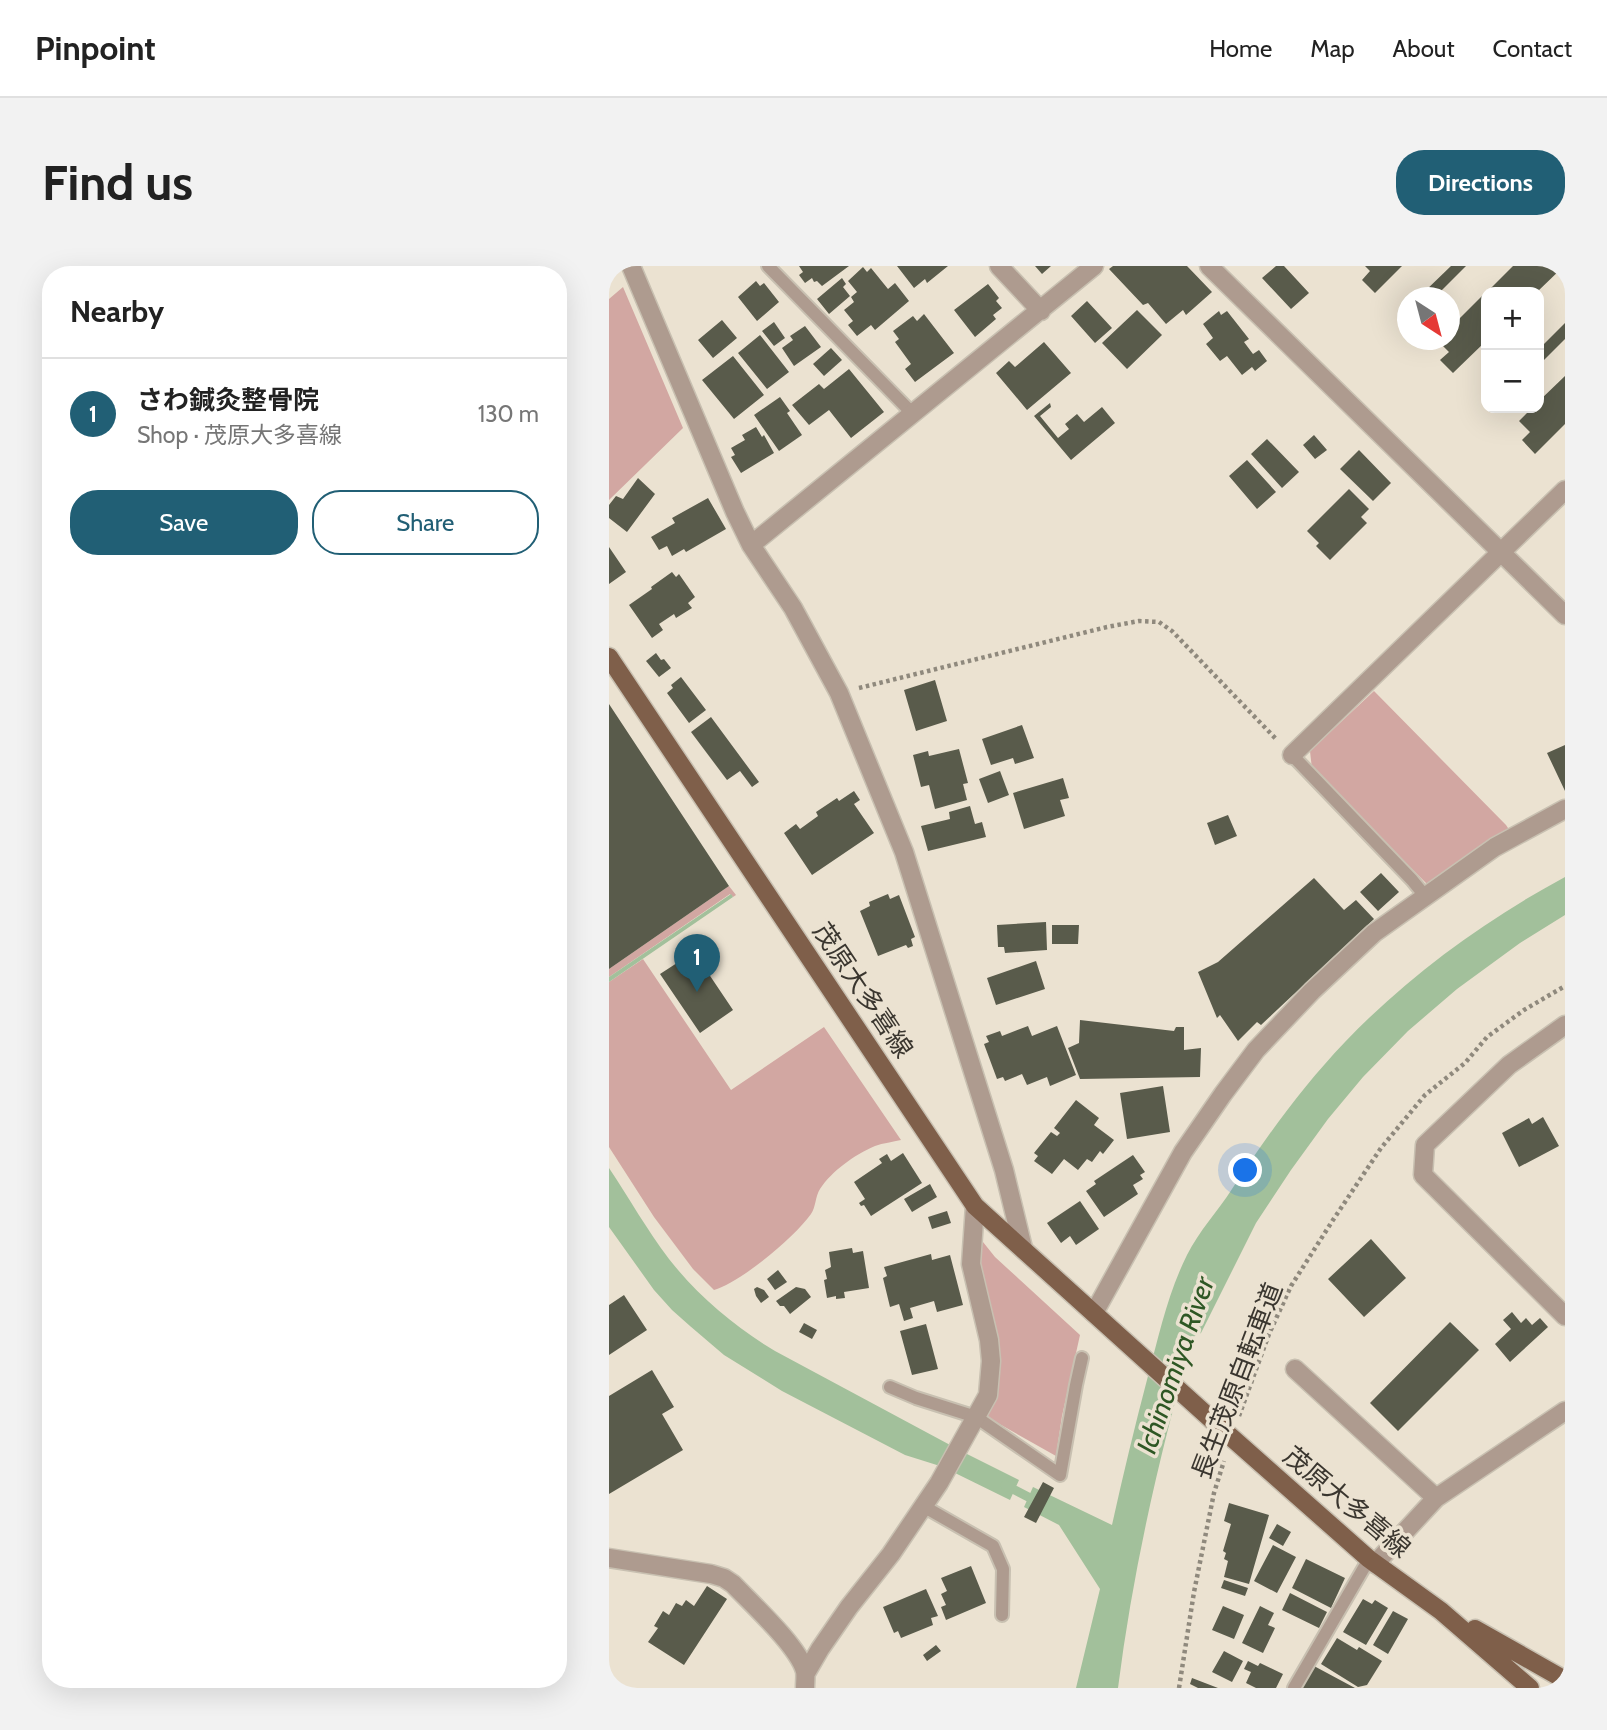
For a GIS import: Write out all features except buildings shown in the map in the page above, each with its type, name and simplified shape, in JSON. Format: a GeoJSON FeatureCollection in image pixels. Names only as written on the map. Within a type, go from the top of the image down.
{"type":"FeatureCollection","features":[{"type":"Feature","properties":{"kind":"main road","name":"茂原大多喜線"},"geometry":{"type":"LineString","coordinates":[[609,657],[975,1206],[1372,1562],[1441,1611],[1530,1688]]}},
{"type":"Feature","properties":{"kind":"main road","name":"茂原大多喜線"},"geometry":{"type":"LineString","coordinates":[[1441,1611],[1565,1680]]}},
{"type":"Feature","properties":{"kind":"street"},"geometry":{"type":"LineString","coordinates":[[631,266],[735,512],[751,545],[793,608],[839,693],[904,852],[1004,1170],[1023,1248]]}},
{"type":"Feature","properties":{"kind":"street"},"geometry":{"type":"LineString","coordinates":[[999,266],[1041,311]]}},
{"type":"Feature","properties":{"kind":"street"},"geometry":{"type":"LineString","coordinates":[[751,545],[1094,266]]}},
{"type":"Feature","properties":{"kind":"street"},"geometry":{"type":"LineString","coordinates":[[1209,266],[1565,615]]}},
{"type":"Feature","properties":{"kind":"street"},"geometry":{"type":"LineString","coordinates":[[1292,755],[1565,490]]}},
{"type":"Feature","properties":{"kind":"street"},"geometry":{"type":"LineString","coordinates":[[1100,1318],[1183,1152],[1256,1050],[1312,991],[1374,933],[1495,847],[1565,809]]}},
{"type":"Feature","properties":{"kind":"street"},"geometry":{"type":"LineString","coordinates":[[1565,1026],[1509,1065],[1425,1145],[1423,1175],[1565,1316]]}},
{"type":"Feature","properties":{"kind":"street"},"geometry":{"type":"LineString","coordinates":[[805,1681],[849,1607],[891,1554],[939,1483],[988,1395],[991,1361],[989,1340],[971,1264],[975,1206]]}},
{"type":"Feature","properties":{"kind":"street"},"geometry":{"type":"LineString","coordinates":[[1295,1369],[1436,1498]]}},
{"type":"Feature","properties":{"kind":"street"},"geometry":{"type":"LineString","coordinates":[[1372,1562],[1436,1498],[1565,1410]]}},
{"type":"Feature","properties":{"kind":"street"},"geometry":{"type":"LineString","coordinates":[[609,1558],[724,1578],[733,1584],[800,1658],[805,1681]]}},
{"type":"Feature","properties":{"kind":"lane"},"geometry":{"type":"LineString","coordinates":[[768,266],[913,414]]}},
{"type":"Feature","properties":{"kind":"lane"},"geometry":{"type":"LineString","coordinates":[[1292,755],[1425,896]]}},
{"type":"Feature","properties":{"kind":"lane"},"geometry":{"type":"LineString","coordinates":[[890,1387],[976,1417],[1061,1475],[1082,1359]]}},
{"type":"Feature","properties":{"kind":"lane"},"geometry":{"type":"LineString","coordinates":[[923,1506],[993,1546],[1003,1569],[1002,1615]]}},
{"type":"Feature","properties":{"kind":"lane"},"geometry":{"type":"LineString","coordinates":[[1294,1688],[1372,1562]]}},
{"type":"Feature","properties":{"kind":"path"},"geometry":{"type":"LineString","coordinates":[[839,693],[1107,627],[1139,621],[1159,622],[1173,631],[1292,755]]}},
{"type":"Feature","properties":{"kind":"path","name":"長生茂原自転車道"},"geometry":{"type":"LineString","coordinates":[[1179,1688],[1194,1592],[1227,1434],[1291,1286],[1381,1148],[1425,1095],[1465,1063],[1487,1037],[1524,1010],[1565,986]]}},
{"type":"Feature","properties":{"kind":"shaded area"},"geometry":{"type":"Polygon","coordinates":[[[623,287],[683,428],[609,500],[609,299],[623,287]]]}},
{"type":"Feature","properties":{"kind":"shaded area"},"geometry":{"type":"Polygon","coordinates":[[[1374,691],[1510,831],[1429,886],[1312,769],[1310,751],[1374,691]]]}},
{"type":"Feature","properties":{"kind":"shaded area"},"geometry":{"type":"Polygon","coordinates":[[[729,886],[736,895],[733,897],[730,894],[609,977],[609,969],[729,886]]]}},
{"type":"Feature","properties":{"kind":"shaded area"},"geometry":{"type":"Polygon","coordinates":[[[643,959],[731,1090],[824,1027],[901,1140],[875,1146],[844,1164],[820,1189],[811,1214],[792,1235],[752,1269],[714,1290],[693,1269],[654,1217],[609,1147],[609,982],[643,959]]]}},
{"type":"Feature","properties":{"kind":"shaded area"},"geometry":{"type":"Polygon","coordinates":[[[983,1242],[995,1257],[1080,1335],[1056,1456],[987,1417],[995,1399],[998,1339],[977,1259],[983,1242]]]}},
{"type":"Feature","properties":{"kind":"water","name":"Ichinomiya River"},"geometry":{"type":"Polygon","coordinates":[[[1565,877],[1565,915],[1520,943],[1457,989],[1408,1031],[1363,1077],[1328,1119],[1256,1223],[1201,1333],[1193,1337],[1149,1511],[1131,1599],[1118,1688],[1076,1688],[1100,1589],[1059,1525],[1024,1507],[1033,1487],[1112,1525],[1143,1394],[1174,1284],[1192,1246],[1258,1150],[1329,1059],[1395,994],[1477,931],[1565,877]]]}},
{"type":"Feature","properties":{"kind":"water"},"geometry":{"type":"Polygon","coordinates":[[[731,894],[733,897],[609,982],[609,977],[731,894]]]}},
{"type":"Feature","properties":{"kind":"water"},"geometry":{"type":"Polygon","coordinates":[[[609,1168],[669,1259],[692,1286],[718,1310],[775,1351],[952,1446],[940,1466],[905,1455],[782,1391],[724,1355],[672,1310],[654,1290],[609,1227],[609,1168]]]}},
{"type":"Feature","properties":{"kind":"water"},"geometry":{"type":"Polygon","coordinates":[[[965,1453],[1019,1480],[1010,1500],[953,1472],[965,1453]]]}},
{"type":"Feature","properties":{"kind":"waterway"},"geometry":{"type":"LineString","coordinates":[[1005,1485],[1036,1501]]}},
{"type":"Feature","properties":{"kind":"place","name":"さわ鍼灸整骨院"},"geometry":{"type":"Point","coordinates":[697,992]}}]}
